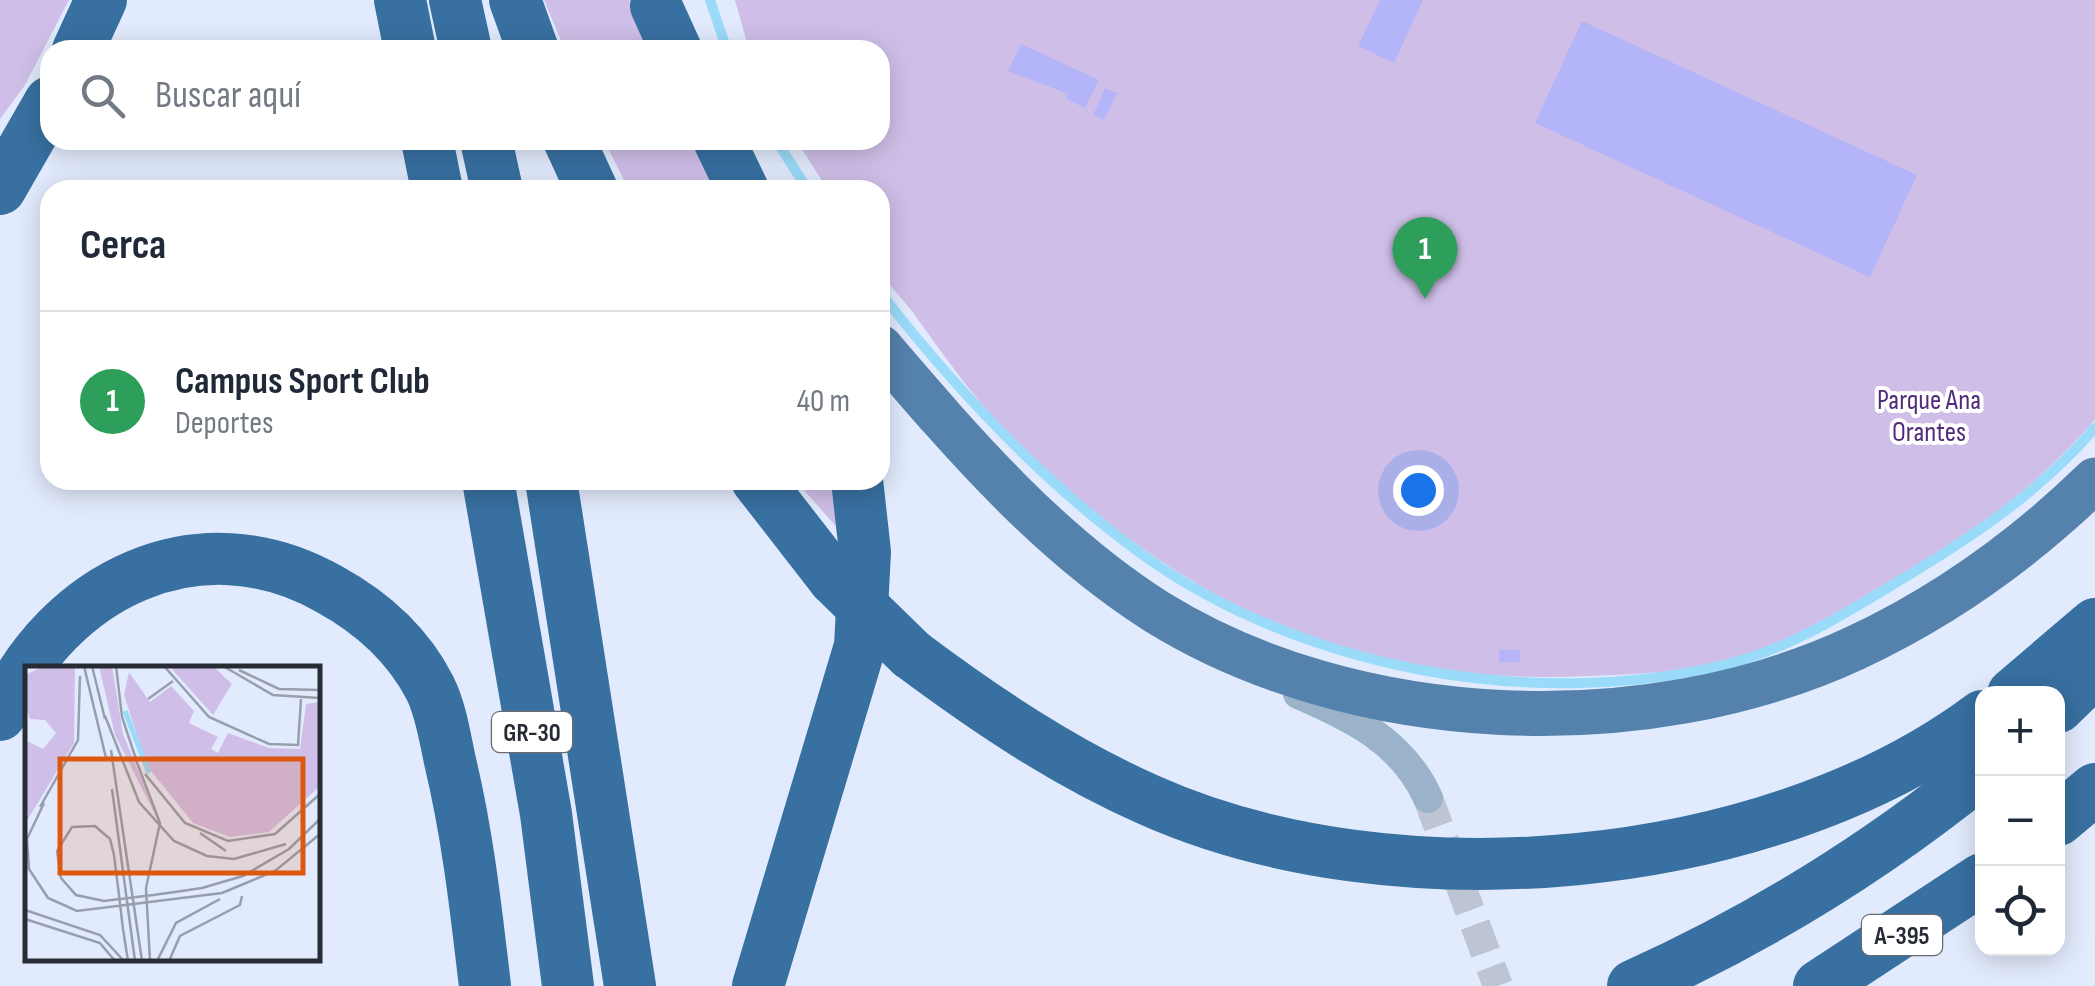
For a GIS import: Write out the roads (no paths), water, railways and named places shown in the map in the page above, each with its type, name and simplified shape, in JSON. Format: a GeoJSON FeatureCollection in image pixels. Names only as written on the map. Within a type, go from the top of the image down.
{"type":"FeatureCollection","features":[{"type":"Feature","properties":{"kind":"highway"},"geometry":{"type":"LineString","coordinates":[[83,40],[101,0]]}},
{"type":"Feature","properties":{"kind":"highway"},"geometry":{"type":"LineString","coordinates":[[400,0],[408,40]]}},
{"type":"Feature","properties":{"kind":"highway"},"geometry":{"type":"LineString","coordinates":[[455,0],[464,40]]}},
{"type":"Feature","properties":{"kind":"highway"},"geometry":{"type":"LineString","coordinates":[[515,0],[529,40]]}},
{"type":"Feature","properties":{"kind":"highway"},"geometry":{"type":"LineString","coordinates":[[0,189],[40,119]]}},
{"type":"Feature","properties":{"kind":"highway"},"geometry":{"type":"LineString","coordinates":[[429,150],[435,180]]}},
{"type":"Feature","properties":{"kind":"highway"},"geometry":{"type":"LineString","coordinates":[[488,150],[495,180]]}},
{"type":"Feature","properties":{"kind":"highway"},"geometry":{"type":"LineString","coordinates":[[574,150],[587,180]]}},
{"type":"Feature","properties":{"kind":"highway"},"geometry":{"type":"LineString","coordinates":[[724,150],[738,180]]}},
{"type":"Feature","properties":{"kind":"highway","name":"GR-30"},"geometry":{"type":"LineString","coordinates":[[490,490],[546,814],[568,986]]}},
{"type":"Feature","properties":{"kind":"highway","name":"GR-30"},"geometry":{"type":"LineString","coordinates":[[553,490],[630,986]]}},
{"type":"Feature","properties":{"kind":"highway"},"geometry":{"type":"LineString","coordinates":[[764,490],[834,579],[911,654],[987,710],[1064,758],[1152,802],[1269,841],[1412,862],[1497,865],[1578,860],[1736,830],[1824,801],[1899,765],[1975,720]]}},
{"type":"Feature","properties":{"kind":"highway"},"geometry":{"type":"LineString","coordinates":[[758,986],[860,646],[866,552],[858,490]]}},
{"type":"Feature","properties":{"kind":"highway"},"geometry":{"type":"LineString","coordinates":[[27,666],[36,650],[108,588],[160,566],[207,558],[248,558],[304,574],[354,602],[398,641],[431,690],[465,826],[485,986]]}},
{"type":"Feature","properties":{"kind":"highway"},"geometry":{"type":"LineString","coordinates":[[2022,686],[2095,624]]}},
{"type":"Feature","properties":{"kind":"highway"},"geometry":{"type":"LineString","coordinates":[[0,715],[25,670]]}},
{"type":"Feature","properties":{"kind":"highway"},"geometry":{"type":"LineString","coordinates":[[2065,701],[2095,671]]}},
{"type":"Feature","properties":{"kind":"highway"},"geometry":{"type":"LineString","coordinates":[[1634,986],[1718,948],[1882,846],[1975,776]]}},
{"type":"Feature","properties":{"kind":"highway"},"geometry":{"type":"LineString","coordinates":[[2065,814],[2095,789]]}},
{"type":"Feature","properties":{"kind":"highway","name":"A-395"},"geometry":{"type":"LineString","coordinates":[[1819,986],[1975,884]]}},
{"type":"Feature","properties":{"kind":"main road"},"geometry":{"type":"LineString","coordinates":[[743,150],[762,180]]}},
{"type":"Feature","properties":{"kind":"main road"},"geometry":{"type":"LineString","coordinates":[[890,358],[972,452],[1074,551],[1157,612],[1210,642],[1280,671],[1350,692],[1448,708],[1590,711],[1703,696],[1785,675],[1854,649],[1983,576],[2042,532],[2095,480]]}},
{"type":"Feature","properties":{"kind":"street"},"geometry":{"type":"LineString","coordinates":[[1210,642],[1241,667],[1333,708],[1376,734],[1404,757],[1428,798]]}},
{"type":"Feature","properties":{"kind":"waterway"},"geometry":{"type":"LineString","coordinates":[[710,0],[724,40]]}},
{"type":"Feature","properties":{"kind":"waterway"},"geometry":{"type":"LineString","coordinates":[[782,150],[802,180]]}},
{"type":"Feature","properties":{"kind":"waterway"},"geometry":{"type":"LineString","coordinates":[[890,304],[969,398],[1034,464],[1103,525],[1203,593],[1272,626],[1344,652],[1420,670],[1497,680],[1574,683],[1650,678],[1724,665],[1769,651],[1853,608],[1975,533],[2026,495],[2095,428]]}},
{"type":"Feature","properties":{"kind":"tunnel"},"geometry":{"type":"LineString","coordinates":[[1428,798],[1498,986]]}},
{"type":"Feature","properties":{"kind":"place","name":"Campus Sport Club"},"geometry":{"type":"Point","coordinates":[1425,299]}},
{"type":"Feature","properties":{"kind":"park label","name":"Parque Ana Orantes"},"geometry":{"type":"Point","coordinates":[1929,415]}}]}
